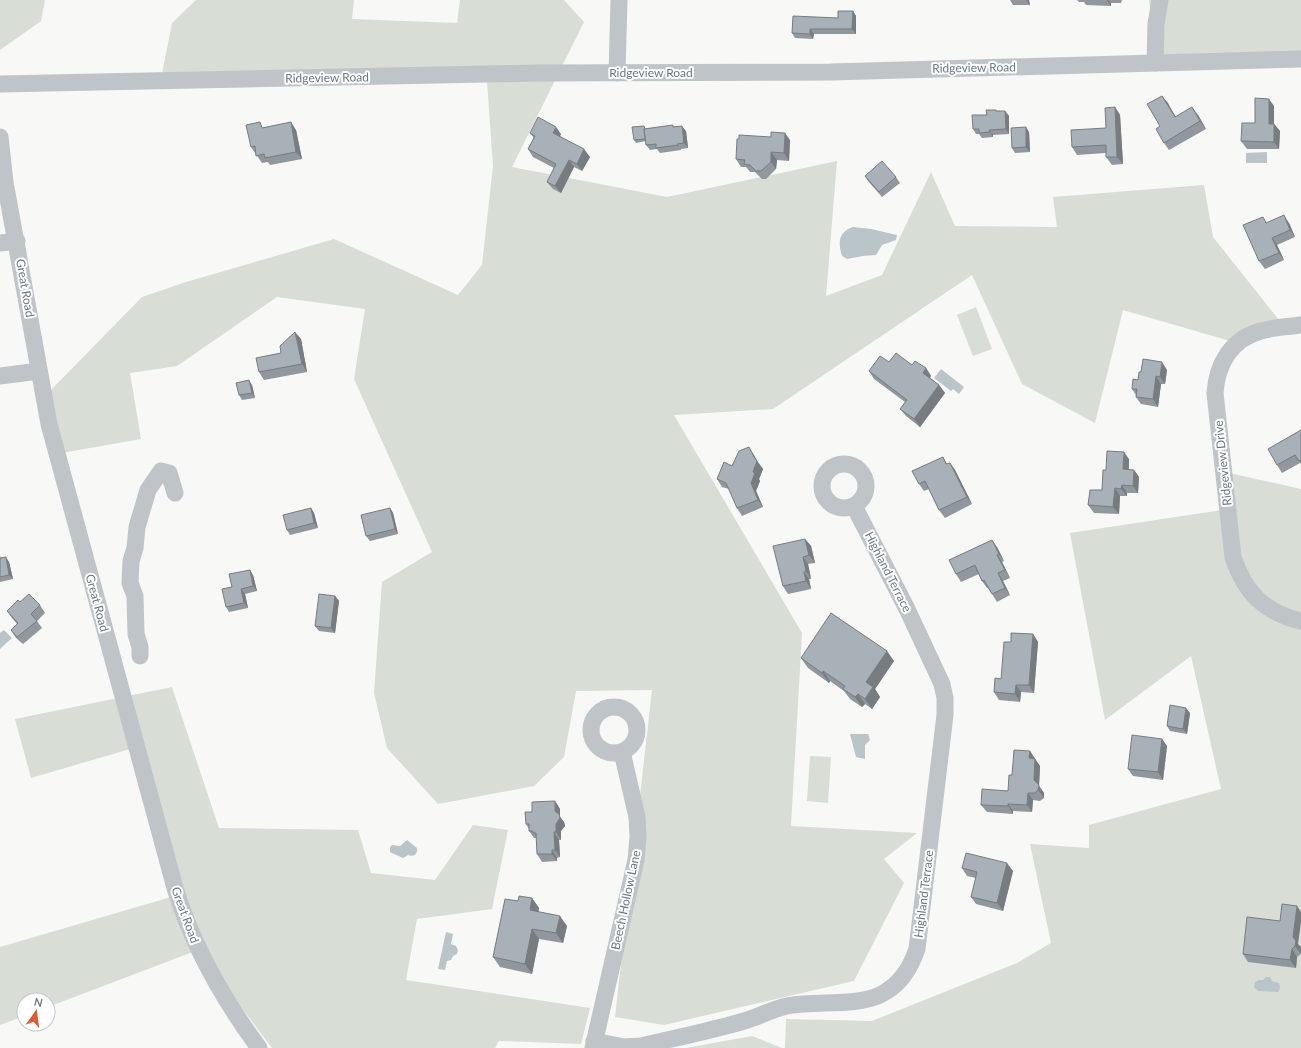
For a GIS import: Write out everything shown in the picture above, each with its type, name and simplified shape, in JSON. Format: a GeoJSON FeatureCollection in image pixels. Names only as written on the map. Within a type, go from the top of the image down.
{"type":"FeatureCollection","features":[{"type":"Feature","properties":{"kind":"street"},"geometry":{"type":"LineString","coordinates":[[617,73],[619,0]]}},
{"type":"Feature","properties":{"kind":"street"},"geometry":{"type":"LineString","coordinates":[[1155,63],[1156,24],[1160,0]]}},
{"type":"Feature","properties":{"kind":"street","name":"Ridgeview Road"},"geometry":{"type":"LineString","coordinates":[[0,84],[617,73],[831,72],[1301,59]]}},
{"type":"Feature","properties":{"kind":"street","name":"Great Road"},"geometry":{"type":"LineString","coordinates":[[0,137],[5,182],[17,241],[49,424],[182,913],[213,979],[235,1015],[259,1048]]}},
{"type":"Feature","properties":{"kind":"street"},"geometry":{"type":"LineString","coordinates":[[0,243],[17,241]]}},
{"type":"Feature","properties":{"kind":"street","name":"Ridgeview Drive"},"geometry":{"type":"LineString","coordinates":[[1301,325],[1261,331],[1247,336],[1227,354],[1216,379],[1215,393],[1233,557],[1238,573],[1246,587],[1268,608],[1284,616],[1301,621]]}},
{"type":"Feature","properties":{"kind":"street"},"geometry":{"type":"LineString","coordinates":[[0,376],[39,371]]}},
{"type":"Feature","properties":{"kind":"street"},"geometry":{"type":"LineString","coordinates":[[140,656],[140,647],[136,634],[135,596],[130,583],[130,561],[135,548],[138,527],[148,490],[161,471],[169,473],[175,493]]}},
{"type":"Feature","properties":{"kind":"street","name":"Highland Terrace"},"geometry":{"type":"LineString","coordinates":[[594,1045],[624,1047],[641,1046],[744,1021],[788,1006],[866,999],[880,995],[892,987],[903,977],[912,964],[917,949],[945,715],[945,698],[942,684],[910,616],[854,506]]}},
{"type":"Feature","properties":{"kind":"street","name":"Beech Hollow Lane"},"geometry":{"type":"LineString","coordinates":[[594,1045],[636,860],[638,837],[637,816],[622,752]]}},
{"type":"Feature","properties":{"kind":"shaded area"},"geometry":{"type":"Polygon","coordinates":[[[0,0],[45,0],[41,21],[0,50],[0,0]]]}},
{"type":"Feature","properties":{"kind":"shaded area"},"geometry":{"type":"Polygon","coordinates":[[[196,0],[354,0],[352,19],[457,23],[460,0],[564,0],[584,22],[512,167],[667,197],[837,161],[826,296],[882,275],[931,172],[955,226],[1057,227],[1053,197],[1204,185],[1213,237],[1283,325],[1244,345],[1123,310],[1095,423],[1022,384],[972,275],[773,409],[674,415],[802,633],[791,826],[917,833],[884,859],[904,883],[854,981],[664,1025],[615,1017],[652,690],[576,691],[564,757],[534,786],[438,804],[387,748],[374,693],[382,582],[432,552],[354,379],[365,309],[277,297],[177,366],[130,373],[141,439],[56,454],[47,394],[142,297],[186,282],[334,239],[458,295],[482,265],[493,166],[487,81],[160,84],[172,23],[196,0]]]}},
{"type":"Feature","properties":{"kind":"shaded area"},"geometry":{"type":"Polygon","coordinates":[[[1149,0],[1301,0],[1301,63],[1156,59],[1149,0]]]}},
{"type":"Feature","properties":{"kind":"shaded area"},"geometry":{"type":"Polygon","coordinates":[[[1267,152],[1267,163],[1246,163],[1246,153],[1267,152]]]}},
{"type":"Feature","properties":{"kind":"shaded area"},"geometry":{"type":"Polygon","coordinates":[[[853,227],[871,229],[897,235],[896,240],[882,245],[876,255],[847,259],[842,256],[840,238],[844,232],[853,227]]]}},
{"type":"Feature","properties":{"kind":"shaded area"},"geometry":{"type":"Polygon","coordinates":[[[976,307],[992,349],[973,356],[957,315],[976,307]]]}},
{"type":"Feature","properties":{"kind":"shaded area"},"geometry":{"type":"Polygon","coordinates":[[[941,369],[964,387],[959,394],[953,389],[951,391],[934,378],[941,369]]]}},
{"type":"Feature","properties":{"kind":"shaded area"},"geometry":{"type":"Polygon","coordinates":[[[1220,471],[1301,489],[1301,1048],[785,1048],[786,1019],[872,1021],[1017,963],[1051,943],[1030,844],[1089,848],[1089,825],[1221,789],[1191,656],[1105,720],[1070,533],[1222,510],[1220,471]]]}},
{"type":"Feature","properties":{"kind":"shaded area"},"geometry":{"type":"Polygon","coordinates":[[[4,630],[12,638],[0,649],[0,633],[4,630]]]}},
{"type":"Feature","properties":{"kind":"shaded area"},"geometry":{"type":"Polygon","coordinates":[[[172,687],[219,828],[358,830],[371,873],[435,880],[473,825],[508,830],[492,909],[417,919],[406,980],[590,1008],[581,1044],[499,1041],[495,1048],[272,1048],[198,950],[56,1004],[56,992],[16,992],[16,1019],[0,1025],[0,947],[178,895],[137,747],[31,778],[15,719],[172,687]]]}},
{"type":"Feature","properties":{"kind":"shaded area"},"geometry":{"type":"Polygon","coordinates":[[[850,734],[868,734],[870,740],[865,745],[865,759],[856,757],[850,734]]]}},
{"type":"Feature","properties":{"kind":"shaded area"},"geometry":{"type":"Polygon","coordinates":[[[810,756],[831,757],[828,803],[807,801],[810,756]]]}},
{"type":"Feature","properties":{"kind":"shaded area"},"geometry":{"type":"Polygon","coordinates":[[[407,840],[417,848],[415,855],[408,855],[403,858],[390,852],[390,847],[392,845],[400,846],[407,840]]]}},
{"type":"Feature","properties":{"kind":"shaded area"},"geometry":{"type":"Polygon","coordinates":[[[446,932],[453,934],[451,944],[456,946],[458,950],[457,954],[453,956],[451,960],[447,961],[445,970],[438,969],[446,932]]]}},
{"type":"Feature","properties":{"kind":"shaded area"},"geometry":{"type":"Polygon","coordinates":[[[1266,977],[1270,977],[1272,981],[1279,983],[1280,988],[1278,992],[1258,991],[1254,987],[1255,982],[1263,980],[1266,977]]]}},
{"type":"Feature","properties":{"kind":"shaded area"},"geometry":{"type":"Polygon","coordinates":[[[752,1036],[782,1048],[686,1048],[752,1036]]]}},
{"type":"Feature","properties":{"kind":"building"},"geometry":{"type":"Polygon","coordinates":[[[838,11],[853,11],[852,29],[810,29],[810,34],[792,33],[793,16],[838,18],[838,11]]]}},
{"type":"Feature","properties":{"kind":"building"},"geometry":{"type":"Polygon","coordinates":[[[1162,96],[1175,117],[1192,107],[1200,121],[1164,143],[1156,129],[1160,126],[1147,104],[1162,96]]]}},
{"type":"Feature","properties":{"kind":"building"},"geometry":{"type":"Polygon","coordinates":[[[1255,98],[1269,99],[1269,124],[1274,124],[1274,142],[1241,141],[1242,123],[1255,123],[1255,98]]]}},
{"type":"Feature","properties":{"kind":"building"},"geometry":{"type":"Polygon","coordinates":[[[1115,107],[1117,157],[1106,157],[1106,145],[1072,147],[1071,130],[1106,128],[1105,108],[1115,107]]]}},
{"type":"Feature","properties":{"kind":"building"},"geometry":{"type":"Polygon","coordinates":[[[986,110],[1005,111],[1006,129],[989,130],[990,132],[979,133],[979,129],[973,129],[972,115],[987,115],[986,110]]]}},
{"type":"Feature","properties":{"kind":"building"},"geometry":{"type":"Polygon","coordinates":[[[538,117],[556,127],[553,133],[584,149],[577,164],[569,160],[555,186],[547,182],[556,164],[528,149],[535,136],[530,133],[538,117]]]}},
{"type":"Feature","properties":{"kind":"building"},"geometry":{"type":"Polygon","coordinates":[[[260,122],[262,128],[291,122],[296,152],[265,158],[264,154],[256,156],[255,146],[251,147],[246,125],[260,122]]]}},
{"type":"Feature","properties":{"kind":"building"},"geometry":{"type":"Polygon","coordinates":[[[673,125],[673,127],[682,126],[684,143],[656,148],[656,144],[646,145],[644,129],[673,125]]]}},
{"type":"Feature","properties":{"kind":"building"},"geometry":{"type":"Polygon","coordinates":[[[644,126],[645,139],[634,140],[632,127],[644,126]]]}},
{"type":"Feature","properties":{"kind":"building"},"geometry":{"type":"Polygon","coordinates":[[[1026,127],[1026,147],[1012,148],[1011,128],[1026,127]]]}},
{"type":"Feature","properties":{"kind":"building"},"geometry":{"type":"Polygon","coordinates":[[[771,132],[785,133],[784,153],[771,152],[771,162],[761,171],[756,171],[750,165],[744,164],[745,160],[736,159],[737,139],[739,139],[739,135],[771,137],[771,132]]]}},
{"type":"Feature","properties":{"kind":"building"},"geometry":{"type":"Polygon","coordinates":[[[882,161],[896,177],[879,192],[865,176],[882,161]]]}},
{"type":"Feature","properties":{"kind":"building"},"geometry":{"type":"Polygon","coordinates":[[[1284,215],[1290,230],[1272,238],[1279,253],[1259,261],[1243,225],[1263,217],[1266,223],[1284,215]]]}},
{"type":"Feature","properties":{"kind":"building"},"geometry":{"type":"Polygon","coordinates":[[[295,332],[302,364],[259,372],[256,358],[281,353],[280,346],[295,332]]]}},
{"type":"Feature","properties":{"kind":"building"},"geometry":{"type":"Polygon","coordinates":[[[896,353],[912,365],[915,361],[926,368],[923,373],[939,385],[914,419],[900,409],[907,400],[869,371],[880,356],[889,362],[896,353]]]}},
{"type":"Feature","properties":{"kind":"building"},"geometry":{"type":"Polygon","coordinates":[[[1143,359],[1162,362],[1160,377],[1156,376],[1153,399],[1136,397],[1137,389],[1132,389],[1133,379],[1138,380],[1139,372],[1141,372],[1143,359]]]}},
{"type":"Feature","properties":{"kind":"building"},"geometry":{"type":"Polygon","coordinates":[[[249,380],[252,393],[239,395],[236,383],[249,380]]]}},
{"type":"Feature","properties":{"kind":"building"},"geometry":{"type":"Polygon","coordinates":[[[1301,430],[1301,460],[1299,461],[1295,455],[1277,465],[1268,449],[1301,430]]]}},
{"type":"Feature","properties":{"kind":"building"},"geometry":{"type":"Polygon","coordinates":[[[749,447],[757,461],[753,472],[755,473],[751,483],[758,500],[737,508],[726,483],[717,479],[724,462],[732,466],[739,451],[749,447]]]}},
{"type":"Feature","properties":{"kind":"building"},"geometry":{"type":"Polygon","coordinates":[[[1107,451],[1124,452],[1123,469],[1134,470],[1133,486],[1122,485],[1121,489],[1115,488],[1113,507],[1088,505],[1090,490],[1102,490],[1103,470],[1106,470],[1107,451]]]}},
{"type":"Feature","properties":{"kind":"building"},"geometry":{"type":"Polygon","coordinates":[[[943,457],[946,464],[950,463],[967,497],[939,510],[925,481],[919,484],[912,471],[943,457]]]}},
{"type":"Feature","properties":{"kind":"building"},"geometry":{"type":"Polygon","coordinates":[[[311,508],[314,523],[287,530],[283,515],[311,508]]]}},
{"type":"Feature","properties":{"kind":"building"},"geometry":{"type":"Polygon","coordinates":[[[390,508],[395,529],[366,536],[361,515],[390,508]]]}},
{"type":"Feature","properties":{"kind":"building"},"geometry":{"type":"Polygon","coordinates":[[[805,539],[809,555],[803,557],[806,571],[804,572],[806,581],[783,586],[773,546],[805,539]]]}},
{"type":"Feature","properties":{"kind":"building"},"geometry":{"type":"Polygon","coordinates":[[[992,540],[999,554],[997,555],[1005,570],[998,573],[1005,588],[992,594],[984,580],[982,581],[975,565],[956,574],[949,560],[992,540]]]}},
{"type":"Feature","properties":{"kind":"building"},"geometry":{"type":"Polygon","coordinates":[[[6,557],[9,575],[0,577],[0,558],[6,557]]]}},
{"type":"Feature","properties":{"kind":"building"},"geometry":{"type":"Polygon","coordinates":[[[250,570],[253,586],[241,589],[244,603],[226,607],[222,589],[232,587],[229,574],[250,570]]]}},
{"type":"Feature","properties":{"kind":"building"},"geometry":{"type":"Polygon","coordinates":[[[29,594],[40,605],[31,614],[37,621],[17,637],[11,630],[18,623],[7,611],[18,600],[20,602],[29,594]]]}},
{"type":"Feature","properties":{"kind":"building"},"geometry":{"type":"Polygon","coordinates":[[[319,594],[335,596],[331,628],[315,626],[319,594]]]}},
{"type":"Feature","properties":{"kind":"building"},"geometry":{"type":"Polygon","coordinates":[[[831,613],[887,651],[866,682],[873,687],[865,699],[858,694],[855,697],[843,689],[845,686],[823,671],[822,673],[801,658],[831,613]]]}},
{"type":"Feature","properties":{"kind":"building"},"geometry":{"type":"Polygon","coordinates":[[[1011,633],[1033,634],[1029,685],[1016,685],[1015,694],[994,692],[995,678],[1001,679],[1004,642],[1011,642],[1011,633]]]}},
{"type":"Feature","properties":{"kind":"building"},"geometry":{"type":"Polygon","coordinates":[[[1170,705],[1186,708],[1183,729],[1167,726],[1170,705]]]}},
{"type":"Feature","properties":{"kind":"building"},"geometry":{"type":"Polygon","coordinates":[[[1132,735],[1162,739],[1158,772],[1128,769],[1132,735]]]}},
{"type":"Feature","properties":{"kind":"building"},"geometry":{"type":"Polygon","coordinates":[[[1014,750],[1030,751],[1029,758],[1035,759],[1034,780],[1039,785],[1038,790],[1035,793],[1028,793],[1027,805],[981,805],[982,789],[1008,791],[1009,775],[1012,775],[1014,750]]]}},
{"type":"Feature","properties":{"kind":"building"},"geometry":{"type":"Polygon","coordinates":[[[555,801],[555,811],[559,814],[560,818],[556,824],[556,832],[554,832],[555,850],[552,850],[552,854],[537,854],[536,833],[529,831],[529,824],[526,824],[525,812],[532,812],[532,802],[555,801]]]}},
{"type":"Feature","properties":{"kind":"building"},"geometry":{"type":"Polygon","coordinates":[[[966,853],[1007,863],[997,903],[971,897],[977,872],[962,868],[966,853]]]}},
{"type":"Feature","properties":{"kind":"building"},"geometry":{"type":"Polygon","coordinates":[[[519,896],[532,898],[530,910],[560,916],[556,933],[532,929],[525,964],[493,957],[505,899],[518,901],[519,896]]]}},
{"type":"Feature","properties":{"kind":"building"},"geometry":{"type":"Polygon","coordinates":[[[1282,904],[1297,906],[1293,937],[1296,941],[1295,946],[1292,949],[1290,960],[1243,954],[1247,917],[1280,921],[1282,904]]]}}]}
